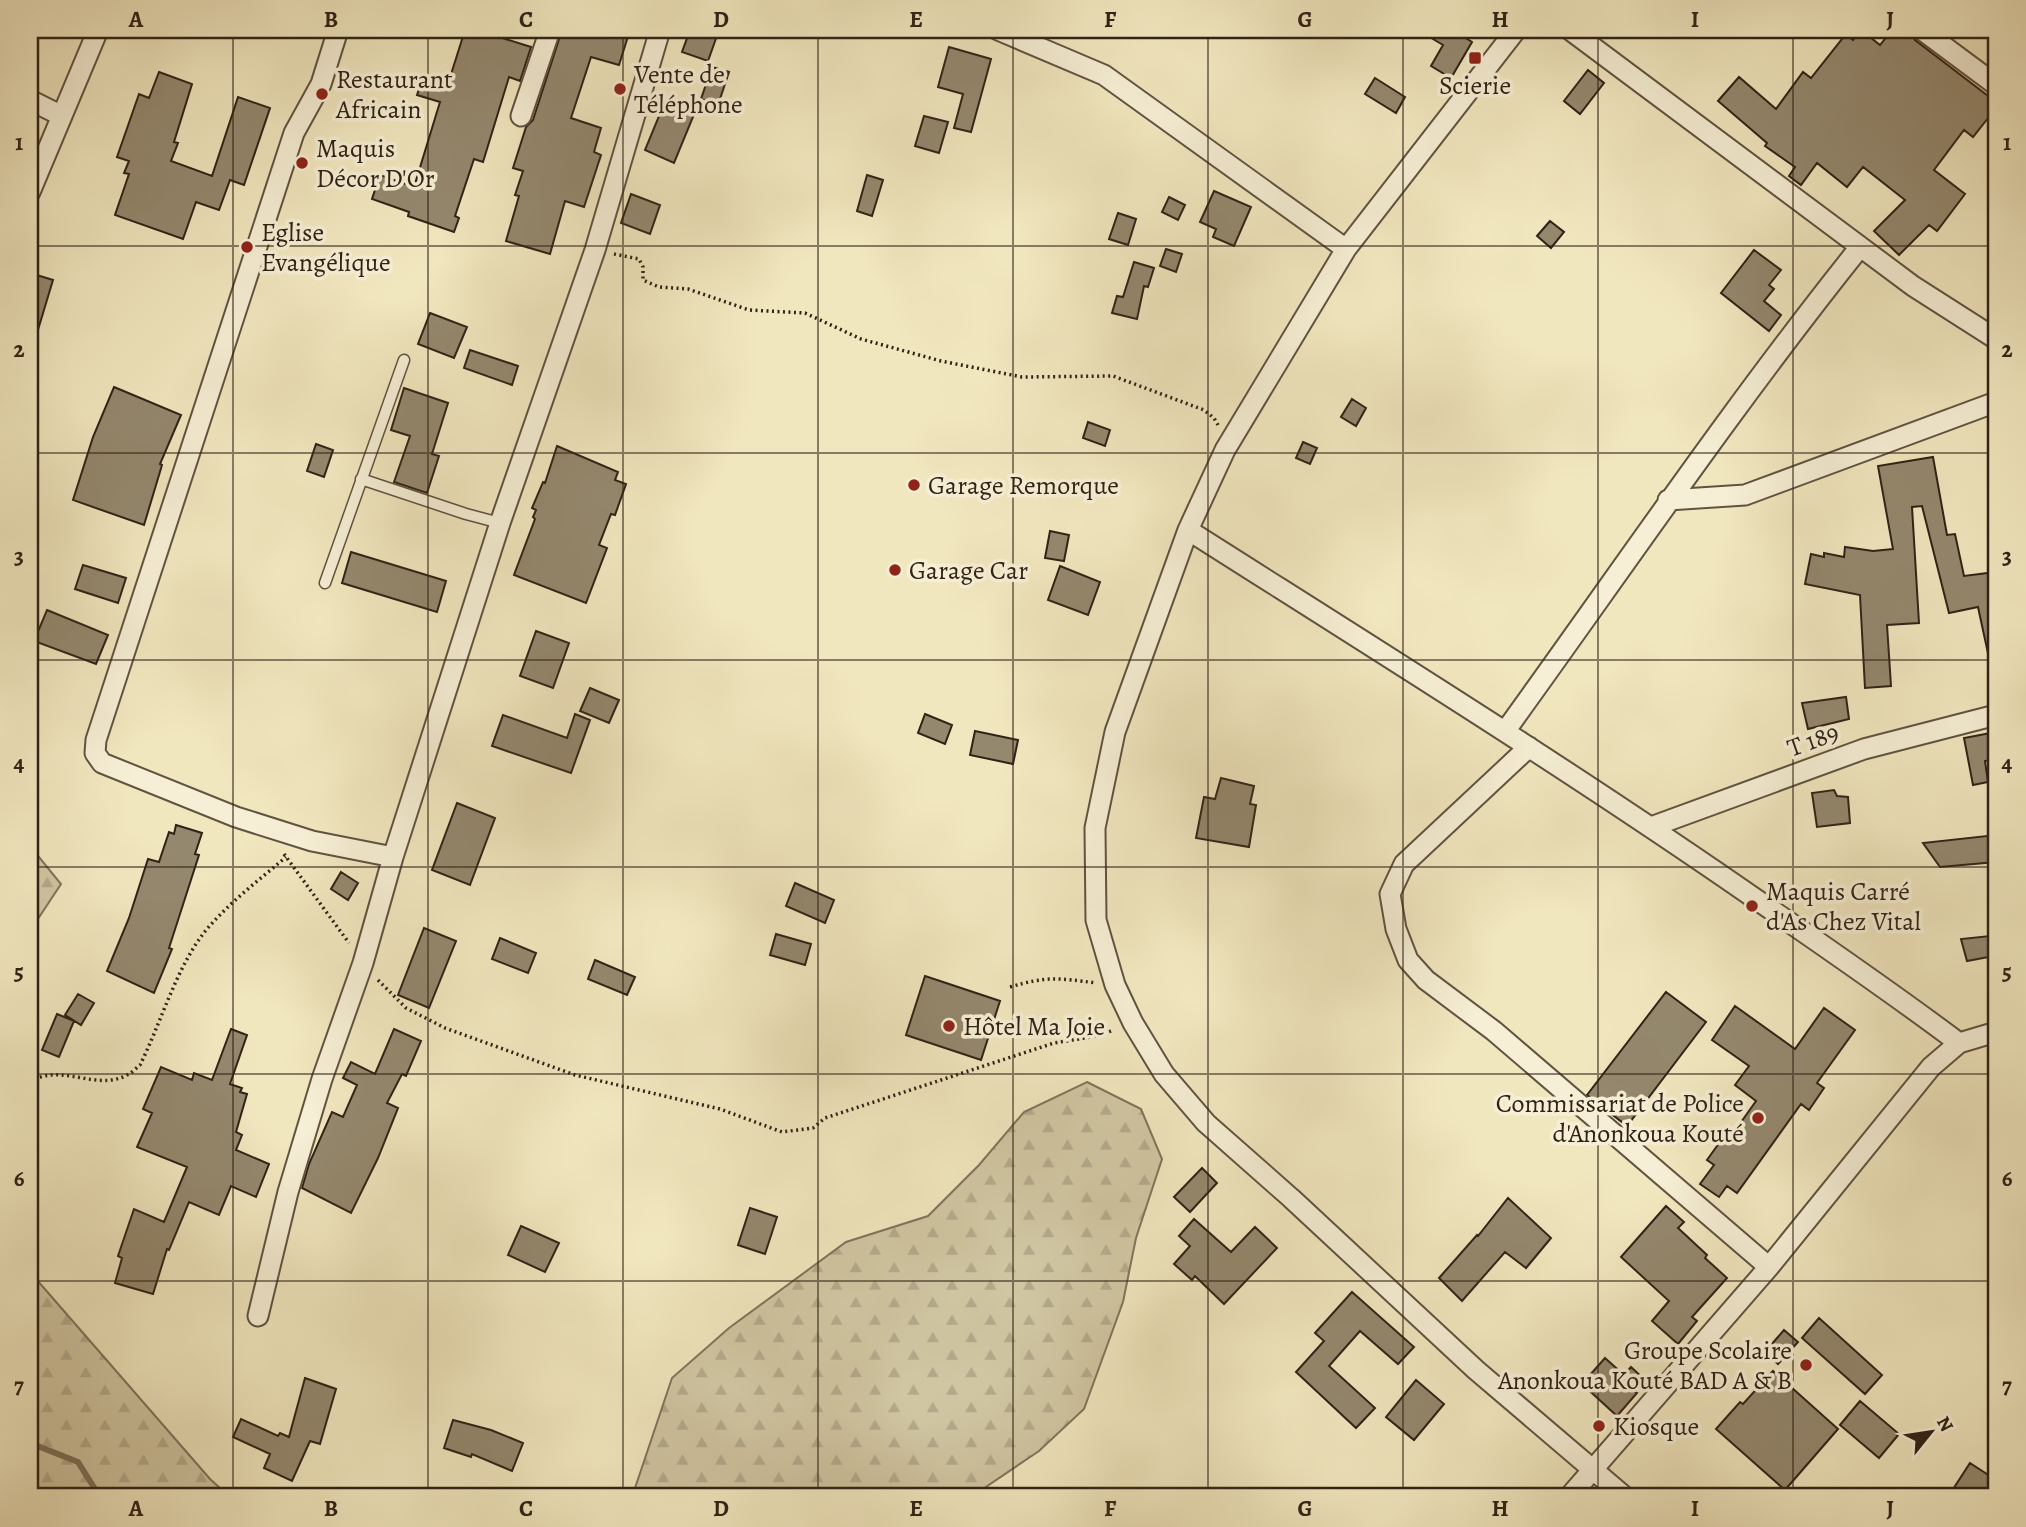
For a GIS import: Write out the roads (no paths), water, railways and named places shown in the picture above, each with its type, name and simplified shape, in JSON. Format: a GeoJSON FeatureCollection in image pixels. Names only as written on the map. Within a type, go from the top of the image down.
{"type":"FeatureCollection","features":[{"type":"Feature","properties":{"kind":"street"},"geometry":{"type":"LineString","coordinates":[[30,192],[98,30]]}},
{"type":"Feature","properties":{"kind":"street"},"geometry":{"type":"LineString","coordinates":[[338,30],[321,84],[294,133],[100,727],[95,753],[102,764],[236,817],[312,841],[394,857]]}},
{"type":"Feature","properties":{"kind":"street"},"geometry":{"type":"LineString","coordinates":[[521,116],[550,30]]}},
{"type":"Feature","properties":{"kind":"street"},"geometry":{"type":"LineString","coordinates":[[258,1316],[288,1192],[322,1079],[363,963],[500,523],[595,250],[660,30]]}},
{"type":"Feature","properties":{"kind":"street"},"geometry":{"type":"LineString","coordinates":[[998,30],[1104,75],[1346,249]]}},
{"type":"Feature","properties":{"kind":"street"},"geometry":{"type":"LineString","coordinates":[[1516,30],[1346,249],[1225,450],[1188,530],[1115,732],[1095,828],[1096,920],[1115,985],[1133,1023],[1164,1074],[1206,1123],[1475,1370],[1594,1468],[1625,1497]]}},
{"type":"Feature","properties":{"kind":"street"},"geometry":{"type":"LineString","coordinates":[[1570,30],[1913,286],[1996,339]]}},
{"type":"Feature","properties":{"kind":"street"},"geometry":{"type":"LineString","coordinates":[[1922,30],[1996,85]]}},
{"type":"Feature","properties":{"kind":"street"},"geometry":{"type":"LineString","coordinates":[[30,100],[62,116]]}},
{"type":"Feature","properties":{"kind":"street"},"geometry":{"type":"LineString","coordinates":[[1506,730],[1644,539],[1668,500],[1860,247]]}},
{"type":"Feature","properties":{"kind":"street"},"geometry":{"type":"LineString","coordinates":[[1668,500],[1745,495],[1996,402]]}},
{"type":"Feature","properties":{"kind":"street"},"geometry":{"type":"LineString","coordinates":[[1188,530],[1506,730],[1903,1001],[1959,1043]]}},
{"type":"Feature","properties":{"kind":"street","name":"T 189"},"geometry":{"type":"LineString","coordinates":[[1651,827],[1864,749],[1996,715]]}},
{"type":"Feature","properties":{"kind":"street"},"geometry":{"type":"LineString","coordinates":[[1529,747],[1404,864],[1390,894],[1396,929],[1408,960],[1426,980],[1494,1031],[1769,1268]]}},
{"type":"Feature","properties":{"kind":"street"},"geometry":{"type":"LineString","coordinates":[[1569,1497],[1769,1268],[1931,1067],[1959,1043],[1996,1032]]}},
{"type":"Feature","properties":{"kind":"lane"},"geometry":{"type":"LineString","coordinates":[[325,583],[404,360]]}},
{"type":"Feature","properties":{"kind":"lane"},"geometry":{"type":"LineString","coordinates":[[361,479],[500,523]]}},
{"type":"Feature","properties":{"kind":"waterway"},"geometry":{"type":"LineString","coordinates":[[30,1443],[78,1462],[100,1497]]}},
{"type":"Feature","properties":{"kind":"place","name":"Scierie"},"geometry":{"type":"Point","coordinates":[1475,58]}},
{"type":"Feature","properties":{"kind":"place","name":"Vente de Téléphone"},"geometry":{"type":"Point","coordinates":[620,89]}},
{"type":"Feature","properties":{"kind":"place","name":"Restaurant Africain"},"geometry":{"type":"Point","coordinates":[322,94]}},
{"type":"Feature","properties":{"kind":"place","name":"Maquis Décor D'Or"},"geometry":{"type":"Point","coordinates":[302,163]}},
{"type":"Feature","properties":{"kind":"place","name":"Eglise Evangélique"},"geometry":{"type":"Point","coordinates":[247,247]}},
{"type":"Feature","properties":{"kind":"place","name":"Garage Remorque"},"geometry":{"type":"Point","coordinates":[914,485]}},
{"type":"Feature","properties":{"kind":"place","name":"Garage Car"},"geometry":{"type":"Point","coordinates":[895,570]}},
{"type":"Feature","properties":{"kind":"place","name":"Maquis Carré d'As Chez Vital"},"geometry":{"type":"Point","coordinates":[1752,906]}},
{"type":"Feature","properties":{"kind":"place","name":"Hôtel Ma Joie"},"geometry":{"type":"Point","coordinates":[949,1026]}},
{"type":"Feature","properties":{"kind":"place","name":"Commissariat de Police d'Anonkoua Kouté"},"geometry":{"type":"Point","coordinates":[1758,1118]}},
{"type":"Feature","properties":{"kind":"place","name":"Groupe Scolaire Anonkoua Kouté BAD A & B"},"geometry":{"type":"Point","coordinates":[1806,1365]}},
{"type":"Feature","properties":{"kind":"place","name":"Kiosque"},"geometry":{"type":"Point","coordinates":[1599,1426]}}]}
